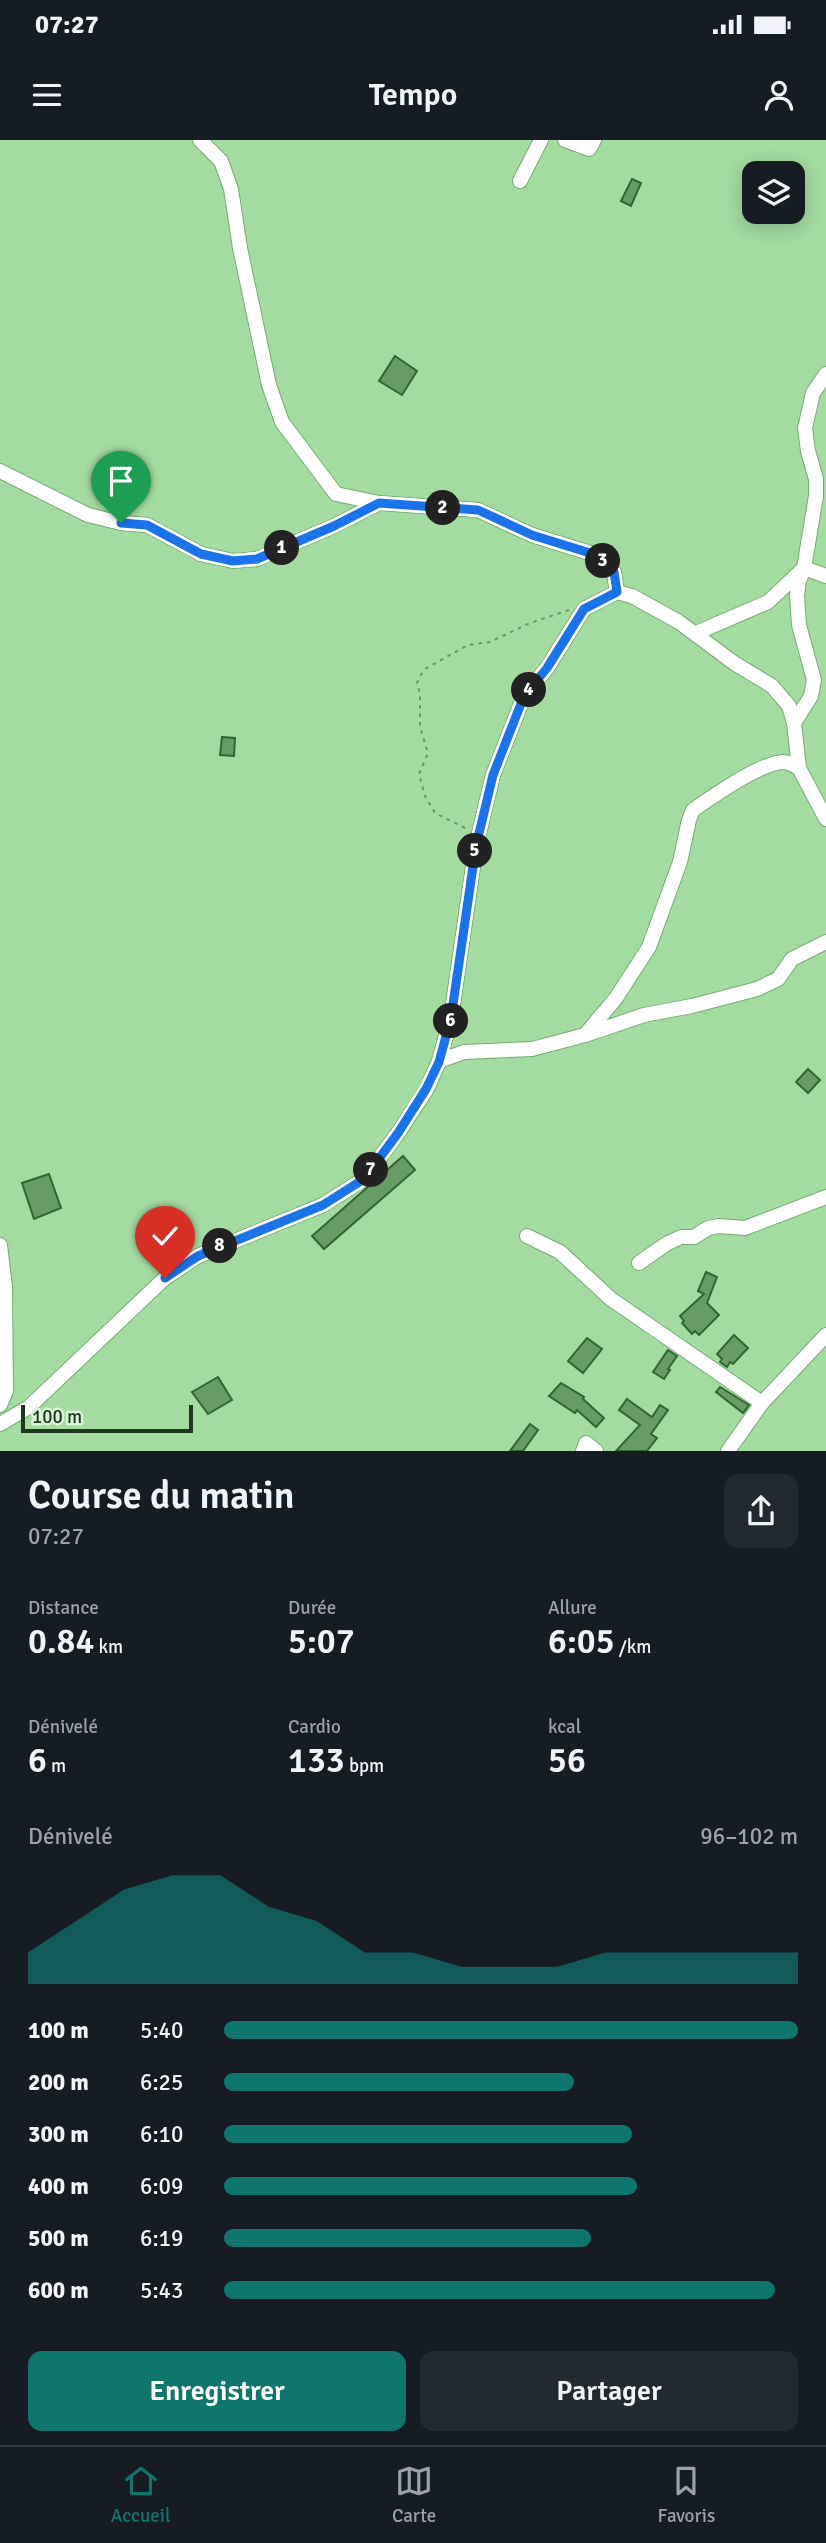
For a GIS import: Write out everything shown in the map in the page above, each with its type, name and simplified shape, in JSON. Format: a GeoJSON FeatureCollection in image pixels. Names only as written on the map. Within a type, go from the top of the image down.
{"type":"FeatureCollection","features":[{"type":"Feature","properties":{"kind":"street"},"geometry":{"type":"LineString","coordinates":[[200,140],[221,161],[232,189],[240,248],[269,385],[282,422],[336,494],[379,503],[478,510],[532,535],[598,558],[614,572],[617,592]]}},
{"type":"Feature","properties":{"kind":"street"},"geometry":{"type":"LineString","coordinates":[[520,181],[541,140]]}},
{"type":"Feature","properties":{"kind":"street"},"geometry":{"type":"LineString","coordinates":[[565,140],[589,149],[594,140]]}},
{"type":"Feature","properties":{"kind":"street"},"geometry":{"type":"LineString","coordinates":[[794,723],[811,696],[814,680],[799,625],[797,595],[821,495],[808,452],[805,428],[813,393],[826,374]]}},
{"type":"Feature","properties":{"kind":"street"},"geometry":{"type":"LineString","coordinates":[[0,471],[88,515],[121,523],[147,525],[201,554],[233,561],[257,559],[334,526],[379,503]]}},
{"type":"Feature","properties":{"kind":"street"},"geometry":{"type":"LineString","coordinates":[[804,568],[826,576]]}},
{"type":"Feature","properties":{"kind":"street"},"geometry":{"type":"LineString","coordinates":[[696,633],[768,602],[804,568]]}},
{"type":"Feature","properties":{"kind":"street"},"geometry":{"type":"LineString","coordinates":[[0,1424],[29,1407],[165,1278],[198,1256],[323,1205],[364,1179],[426,1089],[439,1062],[451,1018],[476,846],[493,775],[524,696],[547,668],[584,609],[617,592],[632,596],[696,633],[734,663],[772,686],[789,706],[794,723],[799,768],[826,819]]}},
{"type":"Feature","properties":{"kind":"street"},"geometry":{"type":"LineString","coordinates":[[585,1035],[616,998],[649,947],[680,862],[693,810],[751,773],[773,763],[787,762],[799,768]]}},
{"type":"Feature","properties":{"kind":"street"},"geometry":{"type":"LineString","coordinates":[[439,1062],[464,1052],[532,1049],[644,1015],[757,989],[778,979],[792,959],[826,942]]}},
{"type":"Feature","properties":{"kind":"street"},"geometry":{"type":"LineString","coordinates":[[639,1263],[681,1237],[694,1237],[708,1228],[719,1226],[745,1228],[826,1197]]}},
{"type":"Feature","properties":{"kind":"street"},"geometry":{"type":"LineString","coordinates":[[527,1236],[560,1252],[611,1299],[762,1403]]}},
{"type":"Feature","properties":{"kind":"street"},"geometry":{"type":"LineString","coordinates":[[0,1245],[5,1287],[6,1391],[0,1405]]}},
{"type":"Feature","properties":{"kind":"street"},"geometry":{"type":"LineString","coordinates":[[728,1451],[762,1403],[826,1335]]}},
{"type":"Feature","properties":{"kind":"street"},"geometry":{"type":"LineString","coordinates":[[583,1451],[586,1443],[596,1451]]}},
{"type":"Feature","properties":{"kind":"path"},"geometry":{"type":"LineString","coordinates":[[476,846],[467,828],[435,813],[425,796],[419,774],[428,753],[420,727],[420,694],[417,683],[420,676],[425,669],[468,645],[490,642],[548,615],[584,609]]}},
{"type":"Feature","properties":{"kind":"building"},"geometry":{"type":"Polygon","coordinates":[[[632,179],[641,183],[631,206],[621,201],[632,179]]]}},
{"type":"Feature","properties":{"kind":"building"},"geometry":{"type":"Polygon","coordinates":[[[395,356],[417,371],[402,395],[379,381],[395,356]]]}},
{"type":"Feature","properties":{"kind":"building"},"geometry":{"type":"Polygon","coordinates":[[[222,737],[235,738],[234,756],[220,755],[222,737]]]}},
{"type":"Feature","properties":{"kind":"building"},"geometry":{"type":"Polygon","coordinates":[[[808,1069],[820,1080],[808,1093],[796,1082],[808,1069]]]}},
{"type":"Feature","properties":{"kind":"building"},"geometry":{"type":"Polygon","coordinates":[[[403,1156],[415,1170],[324,1249],[312,1236],[403,1156]]]}},
{"type":"Feature","properties":{"kind":"building"},"geometry":{"type":"Polygon","coordinates":[[[49,1174],[61,1208],[34,1219],[22,1183],[49,1174]]]}},
{"type":"Feature","properties":{"kind":"building"},"geometry":{"type":"Polygon","coordinates":[[[706,1272],[717,1277],[707,1303],[719,1315],[699,1335],[695,1331],[692,1334],[682,1323],[684,1321],[680,1316],[704,1294],[698,1291],[706,1272]]]}},
{"type":"Feature","properties":{"kind":"building"},"geometry":{"type":"Polygon","coordinates":[[[734,1335],[748,1348],[727,1367],[720,1362],[722,1359],[717,1354],[734,1335]]]}},
{"type":"Feature","properties":{"kind":"building"},"geometry":{"type":"Polygon","coordinates":[[[587,1338],[602,1349],[583,1373],[568,1361],[587,1338]]]}},
{"type":"Feature","properties":{"kind":"building"},"geometry":{"type":"Polygon","coordinates":[[[668,1350],[677,1356],[664,1379],[653,1372],[668,1350]]]}},
{"type":"Feature","properties":{"kind":"building"},"geometry":{"type":"Polygon","coordinates":[[[218,1377],[232,1400],[208,1414],[192,1392],[218,1377]]]}},
{"type":"Feature","properties":{"kind":"building"},"geometry":{"type":"Polygon","coordinates":[[[561,1383],[584,1397],[583,1399],[604,1418],[596,1427],[577,1410],[575,1413],[549,1396],[561,1383]]]}},
{"type":"Feature","properties":{"kind":"building"},"geometry":{"type":"Polygon","coordinates":[[[720,1387],[749,1405],[743,1413],[716,1392],[720,1387]]]}},
{"type":"Feature","properties":{"kind":"building"},"geometry":{"type":"Polygon","coordinates":[[[627,1399],[652,1417],[660,1405],[668,1410],[651,1434],[657,1438],[647,1451],[616,1451],[640,1425],[619,1410],[627,1399]]]}},
{"type":"Feature","properties":{"kind":"building"},"geometry":{"type":"Polygon","coordinates":[[[530,1424],[538,1430],[523,1451],[510,1451],[530,1424]]]}},
{"type":"Feature","properties":{"kind":"route"},"geometry":{"type":"LineString","coordinates":[[121,523],[147,525],[201,554],[233,561],[257,559],[334,526],[379,503],[478,510],[493,519],[552,543],[590,553],[614,572],[617,592],[584,609],[547,668],[524,696],[493,775],[476,846],[451,1018],[439,1062],[426,1089],[398,1133],[364,1179],[323,1205],[198,1256],[165,1278]]}}]}
